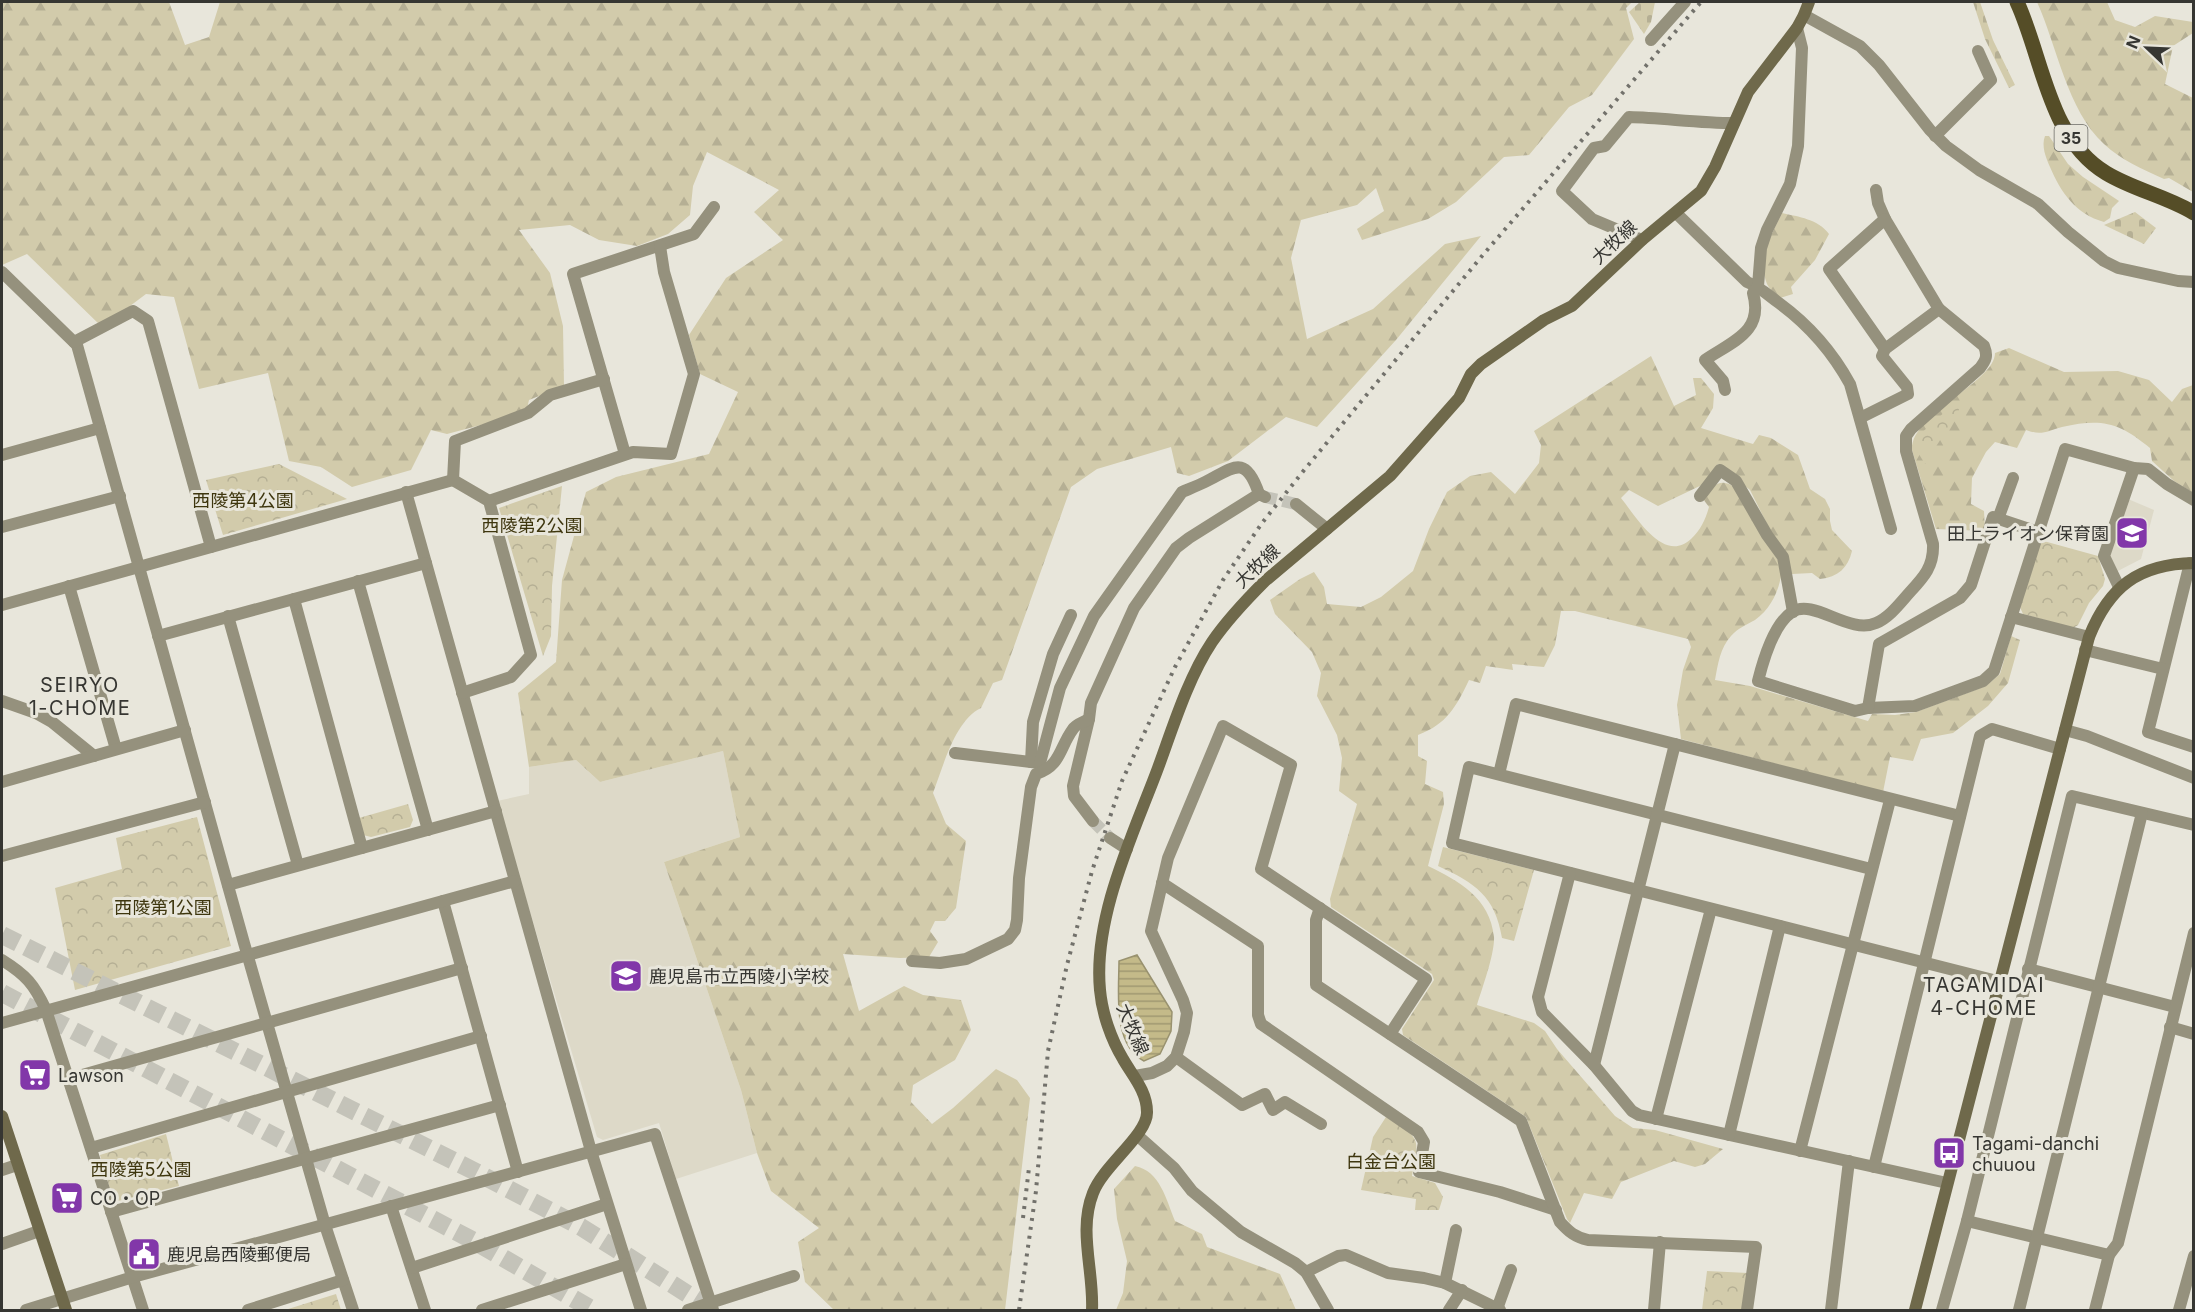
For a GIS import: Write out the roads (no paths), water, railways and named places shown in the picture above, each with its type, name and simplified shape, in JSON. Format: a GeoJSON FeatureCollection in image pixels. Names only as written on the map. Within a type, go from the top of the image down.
{"type":"FeatureCollection","features":[{"type":"Feature","properties":{"kind":"main road","name":"35"},"geometry":{"type":"LineString","coordinates":[[2017,2],[2025,19],[2053,105],[2074,143],[2104,172],[2180,205],[2193,213]]}},
{"type":"Feature","properties":{"kind":"street"},"geometry":{"type":"LineString","coordinates":[[1651,40],[1685,2]]}},
{"type":"Feature","properties":{"kind":"street","name":"大牧線"},"geometry":{"type":"LineString","coordinates":[[1092,1311],[1086,1223],[1088,1208],[1098,1182],[1107,1168],[1138,1136],[1148,1113],[1141,1088],[1123,1058],[1109,1027],[1100,991],[1100,959],[1105,926],[1127,849],[1193,679],[1211,643],[1248,598],[1390,476],[1459,398],[1476,369],[1544,320],[1572,306],[1642,240],[1701,191],[1709,179],[1748,92],[1797,28],[1809,2]]}},
{"type":"Feature","properties":{"kind":"street"},"geometry":{"type":"LineString","coordinates":[[1804,15],[1860,46],[1879,64],[1935,136],[1970,164],[2038,204],[2104,261],[2118,268],[2193,282]]}},
{"type":"Feature","properties":{"kind":"street"},"geometry":{"type":"LineString","coordinates":[[1725,390],[1723,381],[1705,360],[1745,333],[1756,316],[1753,293],[1758,286],[1761,248],[1767,230],[1790,184],[1798,146],[1802,48],[1797,28]]}},
{"type":"Feature","properties":{"kind":"street"},"geometry":{"type":"LineString","coordinates":[[1935,136],[1991,80],[1978,51]]}},
{"type":"Feature","properties":{"kind":"street"},"geometry":{"type":"LineString","coordinates":[[1642,240],[1592,219],[1562,191],[1594,148],[1605,146],[1629,117],[1734,123]]}},
{"type":"Feature","properties":{"kind":"street"},"geometry":{"type":"LineString","coordinates":[[1876,190],[1885,219],[1939,309],[1984,346],[1986,361],[1923,417],[1906,436],[1906,451],[1933,544],[1930,568],[1923,579],[1887,616],[1868,626],[1855,625],[1802,608],[1793,612],[1774,636],[1758,681],[1855,711],[1868,708],[1915,706],[1983,681],[1994,671],[2065,449],[2134,468],[2148,469],[2193,500]]}},
{"type":"Feature","properties":{"kind":"street"},"geometry":{"type":"LineString","coordinates":[[625,454],[573,274],[694,234],[714,207]]}},
{"type":"Feature","properties":{"kind":"street"},"geometry":{"type":"LineString","coordinates":[[1676,213],[1747,282],[1758,286],[1815,333],[1839,365],[1850,384],[1891,529]]}},
{"type":"Feature","properties":{"kind":"street"},"geometry":{"type":"LineString","coordinates":[[1885,219],[1829,269],[1885,349]]}},
{"type":"Feature","properties":{"kind":"street"},"geometry":{"type":"LineString","coordinates":[[489,501],[625,454],[633,452],[671,454],[694,375],[664,272],[660,246]]}},
{"type":"Feature","properties":{"kind":"street"},"geometry":{"type":"LineString","coordinates":[[2,272],[77,345],[267,1023],[325,1225],[353,1311]]}},
{"type":"Feature","properties":{"kind":"street"},"geometry":{"type":"LineString","coordinates":[[1860,418],[1908,394],[1907,387],[1881,356],[1885,349],[1939,309]]}},
{"type":"Feature","properties":{"kind":"street"},"geometry":{"type":"LineString","coordinates":[[74,342],[133,311],[148,321],[211,547]]}},
{"type":"Feature","properties":{"kind":"street"},"geometry":{"type":"LineString","coordinates":[[453,480],[455,441],[528,413],[550,395],[604,379]]}},
{"type":"Feature","properties":{"kind":"street"},"geometry":{"type":"LineString","coordinates":[[2,455],[100,428]]}},
{"type":"Feature","properties":{"kind":"street"},"geometry":{"type":"LineString","coordinates":[[912,962],[940,963],[966,959],[1008,939],[1015,930],[1019,878],[1036,766],[1060,688],[1094,616],[1182,492],[1228,468],[1238,467],[1245,470],[1262,496],[1189,538],[1176,548],[1134,608],[1090,703],[1089,719],[1073,786],[1074,796],[1092,821]]}},
{"type":"Feature","properties":{"kind":"street"},"geometry":{"type":"LineString","coordinates":[[2119,587],[2104,556],[2134,468]]}},
{"type":"Feature","properties":{"kind":"street"},"geometry":{"type":"LineString","coordinates":[[1700,496],[1720,470],[1736,482],[1767,535],[1783,557],[1793,612]]}},
{"type":"Feature","properties":{"kind":"street"},"geometry":{"type":"LineString","coordinates":[[1998,519],[2013,478]]}},
{"type":"Feature","properties":{"kind":"street"},"geometry":{"type":"LineString","coordinates":[[2,605],[453,480],[489,501],[531,655],[511,677],[462,693]]}},
{"type":"Feature","properties":{"kind":"street"},"geometry":{"type":"LineString","coordinates":[[406,492],[591,1152],[641,1311]]}},
{"type":"Feature","properties":{"kind":"street"},"geometry":{"type":"LineString","coordinates":[[2,527],[120,496]]}},
{"type":"Feature","properties":{"kind":"street"},"geometry":{"type":"LineString","coordinates":[[1296,504],[1327,529]]}},
{"type":"Feature","properties":{"kind":"street"},"geometry":{"type":"LineString","coordinates":[[1868,708],[1880,644],[1960,598],[1966,592],[1971,585],[1993,517],[2038,532]]}},
{"type":"Feature","properties":{"kind":"street"},"geometry":{"type":"LineString","coordinates":[[158,636],[426,563]]}},
{"type":"Feature","properties":{"kind":"street"},"geometry":{"type":"LineString","coordinates":[[1915,1311],[2087,643],[2101,610],[2119,587],[2147,570],[2169,564],[2192,563],[2148,732],[2193,747]]}},
{"type":"Feature","properties":{"kind":"street"},"geometry":{"type":"LineString","coordinates":[[358,581],[428,830]]}},
{"type":"Feature","properties":{"kind":"street"},"geometry":{"type":"LineString","coordinates":[[69,586],[116,749]]}},
{"type":"Feature","properties":{"kind":"street"},"geometry":{"type":"LineString","coordinates":[[294,599],[362,848]]}},
{"type":"Feature","properties":{"kind":"street"},"geometry":{"type":"LineString","coordinates":[[1036,766],[1033,722],[1053,654],[1071,615]]}},
{"type":"Feature","properties":{"kind":"street"},"geometry":{"type":"LineString","coordinates":[[228,616],[298,865]]}},
{"type":"Feature","properties":{"kind":"street"},"geometry":{"type":"LineString","coordinates":[[2011,617],[2163,669]]}},
{"type":"Feature","properties":{"kind":"street"},"geometry":{"type":"LineString","coordinates":[[2,701],[36,713],[52,722],[94,756]]}},
{"type":"Feature","properties":{"kind":"street"},"geometry":{"type":"LineString","coordinates":[[1499,774],[1516,704],[1960,816]]}},
{"type":"Feature","properties":{"kind":"street"},"geometry":{"type":"LineString","coordinates":[[955,753],[1048,770],[1056,761],[1074,727],[1089,719]]}},
{"type":"Feature","properties":{"kind":"street"},"geometry":{"type":"LineString","coordinates":[[1135,1076],[1152,1073],[1176,1057],[1184,1032],[1186,1013],[1173,975],[1151,931],[1168,858],[1223,726],[1291,765],[1262,869],[1426,979],[1390,1034]]}},
{"type":"Feature","properties":{"kind":"street"},"geometry":{"type":"LineString","coordinates":[[2,782],[185,729]]}},
{"type":"Feature","properties":{"kind":"street"},"geometry":{"type":"LineString","coordinates":[[1874,1167],[1980,736],[1992,729],[2060,749]]}},
{"type":"Feature","properties":{"kind":"street"},"geometry":{"type":"LineString","coordinates":[[2065,730],[2088,736],[2193,778]]}},
{"type":"Feature","properties":{"kind":"street"},"geometry":{"type":"LineString","coordinates":[[1594,1065],[1675,744]]}},
{"type":"Feature","properties":{"kind":"street"},"geometry":{"type":"LineString","coordinates":[[1871,869],[1469,767],[1452,843],[2001,982]]}},
{"type":"Feature","properties":{"kind":"street"},"geometry":{"type":"LineString","coordinates":[[1942,1311],[1967,1221],[2072,796],[2193,825]]}},
{"type":"Feature","properties":{"kind":"street"},"geometry":{"type":"LineString","coordinates":[[1800,1151],[1890,800]]}},
{"type":"Feature","properties":{"kind":"street"},"geometry":{"type":"LineString","coordinates":[[2,856],[205,802]]}},
{"type":"Feature","properties":{"kind":"street"},"geometry":{"type":"LineString","coordinates":[[228,885],[496,811]]}},
{"type":"Feature","properties":{"kind":"street"},"geometry":{"type":"LineString","coordinates":[[2019,1311],[2142,813]]}},
{"type":"Feature","properties":{"kind":"street"},"geometry":{"type":"LineString","coordinates":[[1110,838],[1127,849]]}},
{"type":"Feature","properties":{"kind":"street"},"geometry":{"type":"LineString","coordinates":[[1570,873],[1538,997],[1542,1012],[1594,1065],[1632,1111],[1656,1119],[1947,1183]]}},
{"type":"Feature","properties":{"kind":"street"},"geometry":{"type":"LineString","coordinates":[[2,1023],[515,881]]}},
{"type":"Feature","properties":{"kind":"street"},"geometry":{"type":"LineString","coordinates":[[1162,883],[1258,946],[1258,1015],[1261,1024],[1418,1132],[1424,1142],[1419,1172],[1500,1192],[1556,1210]]}},
{"type":"Feature","properties":{"kind":"street"},"geometry":{"type":"LineString","coordinates":[[443,901],[518,1172]]}},
{"type":"Feature","properties":{"kind":"street"},"geometry":{"type":"LineString","coordinates":[[1320,908],[1316,921],[1316,985],[1521,1121],[1560,1222],[1577,1237],[1588,1240],[1756,1247],[1747,1311]]}},
{"type":"Feature","properties":{"kind":"street"},"geometry":{"type":"LineString","coordinates":[[1656,1119],[1711,909]]}},
{"type":"Feature","properties":{"kind":"street"},"geometry":{"type":"LineString","coordinates":[[1729,1135],[1779,926]]}},
{"type":"Feature","properties":{"kind":"street"},"geometry":{"type":"LineString","coordinates":[[2095,1311],[2109,1255],[2118,1243],[2175,1007],[2190,962],[2193,933]]}},
{"type":"Feature","properties":{"kind":"street"},"geometry":{"type":"LineString","coordinates":[[2,960],[27,978],[35,987],[46,1010],[143,1311]]}},
{"type":"Feature","properties":{"kind":"street"},"geometry":{"type":"LineString","coordinates":[[68,1079],[462,968]]}},
{"type":"Feature","properties":{"kind":"street"},"geometry":{"type":"LineString","coordinates":[[2028,969],[2175,1007]]}},
{"type":"Feature","properties":{"kind":"street"},"geometry":{"type":"LineString","coordinates":[[2170,1027],[2193,1034]]}},
{"type":"Feature","properties":{"kind":"street"},"geometry":{"type":"LineString","coordinates":[[91,1148],[481,1036]]}},
{"type":"Feature","properties":{"kind":"street"},"geometry":{"type":"LineString","coordinates":[[1176,1057],[1242,1105],[1265,1094],[1273,1110],[1285,1102],[1321,1124]]}},
{"type":"Feature","properties":{"kind":"street"},"geometry":{"type":"LineString","coordinates":[[111,1212],[500,1105]]}},
{"type":"Feature","properties":{"kind":"street"},"geometry":{"type":"LineString","coordinates":[[2,1116],[64,1306]]}},
{"type":"Feature","properties":{"kind":"street"},"geometry":{"type":"LineString","coordinates":[[26,1311],[64,1306],[133,1277],[655,1134],[712,1307]]}},
{"type":"Feature","properties":{"kind":"street"},"geometry":{"type":"LineString","coordinates":[[1138,1136],[1174,1168],[1192,1191],[1241,1232],[1295,1263],[1306,1272],[1328,1311]]}},
{"type":"Feature","properties":{"kind":"street"},"geometry":{"type":"LineString","coordinates":[[1831,1311],[1849,1161]]}},
{"type":"Feature","properties":{"kind":"street"},"geometry":{"type":"LineString","coordinates":[[2,1170],[18,1165]]}},
{"type":"Feature","properties":{"kind":"street"},"geometry":{"type":"LineString","coordinates":[[412,1268],[607,1204]]}},
{"type":"Feature","properties":{"kind":"street"},"geometry":{"type":"LineString","coordinates":[[391,1206],[425,1311]]}},
{"type":"Feature","properties":{"kind":"street"},"geometry":{"type":"LineString","coordinates":[[1967,1221],[2109,1255]]}},
{"type":"Feature","properties":{"kind":"street"},"geometry":{"type":"LineString","coordinates":[[1445,1283],[1456,1230]]}},
{"type":"Feature","properties":{"kind":"street"},"geometry":{"type":"LineString","coordinates":[[2,1244],[39,1231]]}},
{"type":"Feature","properties":{"kind":"street"},"geometry":{"type":"LineString","coordinates":[[1654,1311],[1660,1242]]}},
{"type":"Feature","properties":{"kind":"street"},"geometry":{"type":"LineString","coordinates":[[1306,1272],[1338,1256],[1346,1255],[1388,1273],[1445,1283],[1496,1309],[1511,1270]]}},
{"type":"Feature","properties":{"kind":"street"},"geometry":{"type":"LineString","coordinates":[[2179,1311],[2189,1291],[2193,1256]]}},
{"type":"Feature","properties":{"kind":"street"},"geometry":{"type":"LineString","coordinates":[[482,1311],[626,1264]]}},
{"type":"Feature","properties":{"kind":"street"},"geometry":{"type":"LineString","coordinates":[[688,1311],[712,1307],[794,1276]]}},
{"type":"Feature","properties":{"kind":"street"},"geometry":{"type":"LineString","coordinates":[[248,1311],[343,1280]]}},
{"type":"Feature","properties":{"kind":"street"},"geometry":{"type":"LineString","coordinates":[[1449,1311],[1462,1290]]}},
{"type":"Feature","properties":{"kind":"tunnel"},"geometry":{"type":"LineString","coordinates":[[1265,497],[1296,504]]}},
{"type":"Feature","properties":{"kind":"tunnel"},"geometry":{"type":"LineString","coordinates":[[1093,821],[1110,838]]}},
{"type":"Feature","properties":{"kind":"tunnel"},"geometry":{"type":"LineString","coordinates":[[2,935],[474,1171],[581,1227],[713,1310]]}},
{"type":"Feature","properties":{"kind":"tunnel"},"geometry":{"type":"LineString","coordinates":[[2,993],[474,1241],[593,1310]]}},
{"type":"Feature","properties":{"kind":"railway"},"geometry":{"type":"LineString","coordinates":[[1019,1310],[1036,1191],[1048,1051],[1067,965],[1092,871],[1122,781],[1175,667],[1223,580],[1262,523],[1482,256],[1701,2]]}},
{"type":"Feature","properties":{"kind":"railway"},"geometry":{"type":"LineString","coordinates":[[1023,1218],[1029,1168]]}},
{"type":"Feature","properties":{"kind":"place","name":"田上ライオン保育園"},"geometry":{"type":"Point","coordinates":[2132,533]}},
{"type":"Feature","properties":{"kind":"place","name":"鹿児島市立西陵小学校"},"geometry":{"type":"Point","coordinates":[626,976]}},
{"type":"Feature","properties":{"kind":"place","name":"Lawson"},"geometry":{"type":"Point","coordinates":[35,1075]}},
{"type":"Feature","properties":{"kind":"place","name":"Tagami-danchi chuuou"},"geometry":{"type":"Point","coordinates":[1949,1153]}},
{"type":"Feature","properties":{"kind":"place","name":"CO・OP"},"geometry":{"type":"Point","coordinates":[67,1198]}},
{"type":"Feature","properties":{"kind":"place","name":"鹿児島西陵郵便局"},"geometry":{"type":"Point","coordinates":[144,1254]}},
{"type":"Feature","properties":{"kind":"district","name":"SEIRYO 1-CHOME"},"geometry":{"type":"Point","coordinates":[80,696]}},
{"type":"Feature","properties":{"kind":"district","name":"TAGAMIDAI 4-CHOME"},"geometry":{"type":"Point","coordinates":[1984,996]}},
{"type":"Feature","properties":{"kind":"park label","name":"西陵第4公園"},"geometry":{"type":"Point","coordinates":[243,500]}},
{"type":"Feature","properties":{"kind":"park label","name":"西陵第2公園"},"geometry":{"type":"Point","coordinates":[532,525]}},
{"type":"Feature","properties":{"kind":"park label","name":"西陵第1公園"},"geometry":{"type":"Point","coordinates":[163,907]}},
{"type":"Feature","properties":{"kind":"park label","name":"白金台公園"},"geometry":{"type":"Point","coordinates":[1391,1161]}},
{"type":"Feature","properties":{"kind":"park label","name":"西陵第5公園"},"geometry":{"type":"Point","coordinates":[141,1169]}}]}
